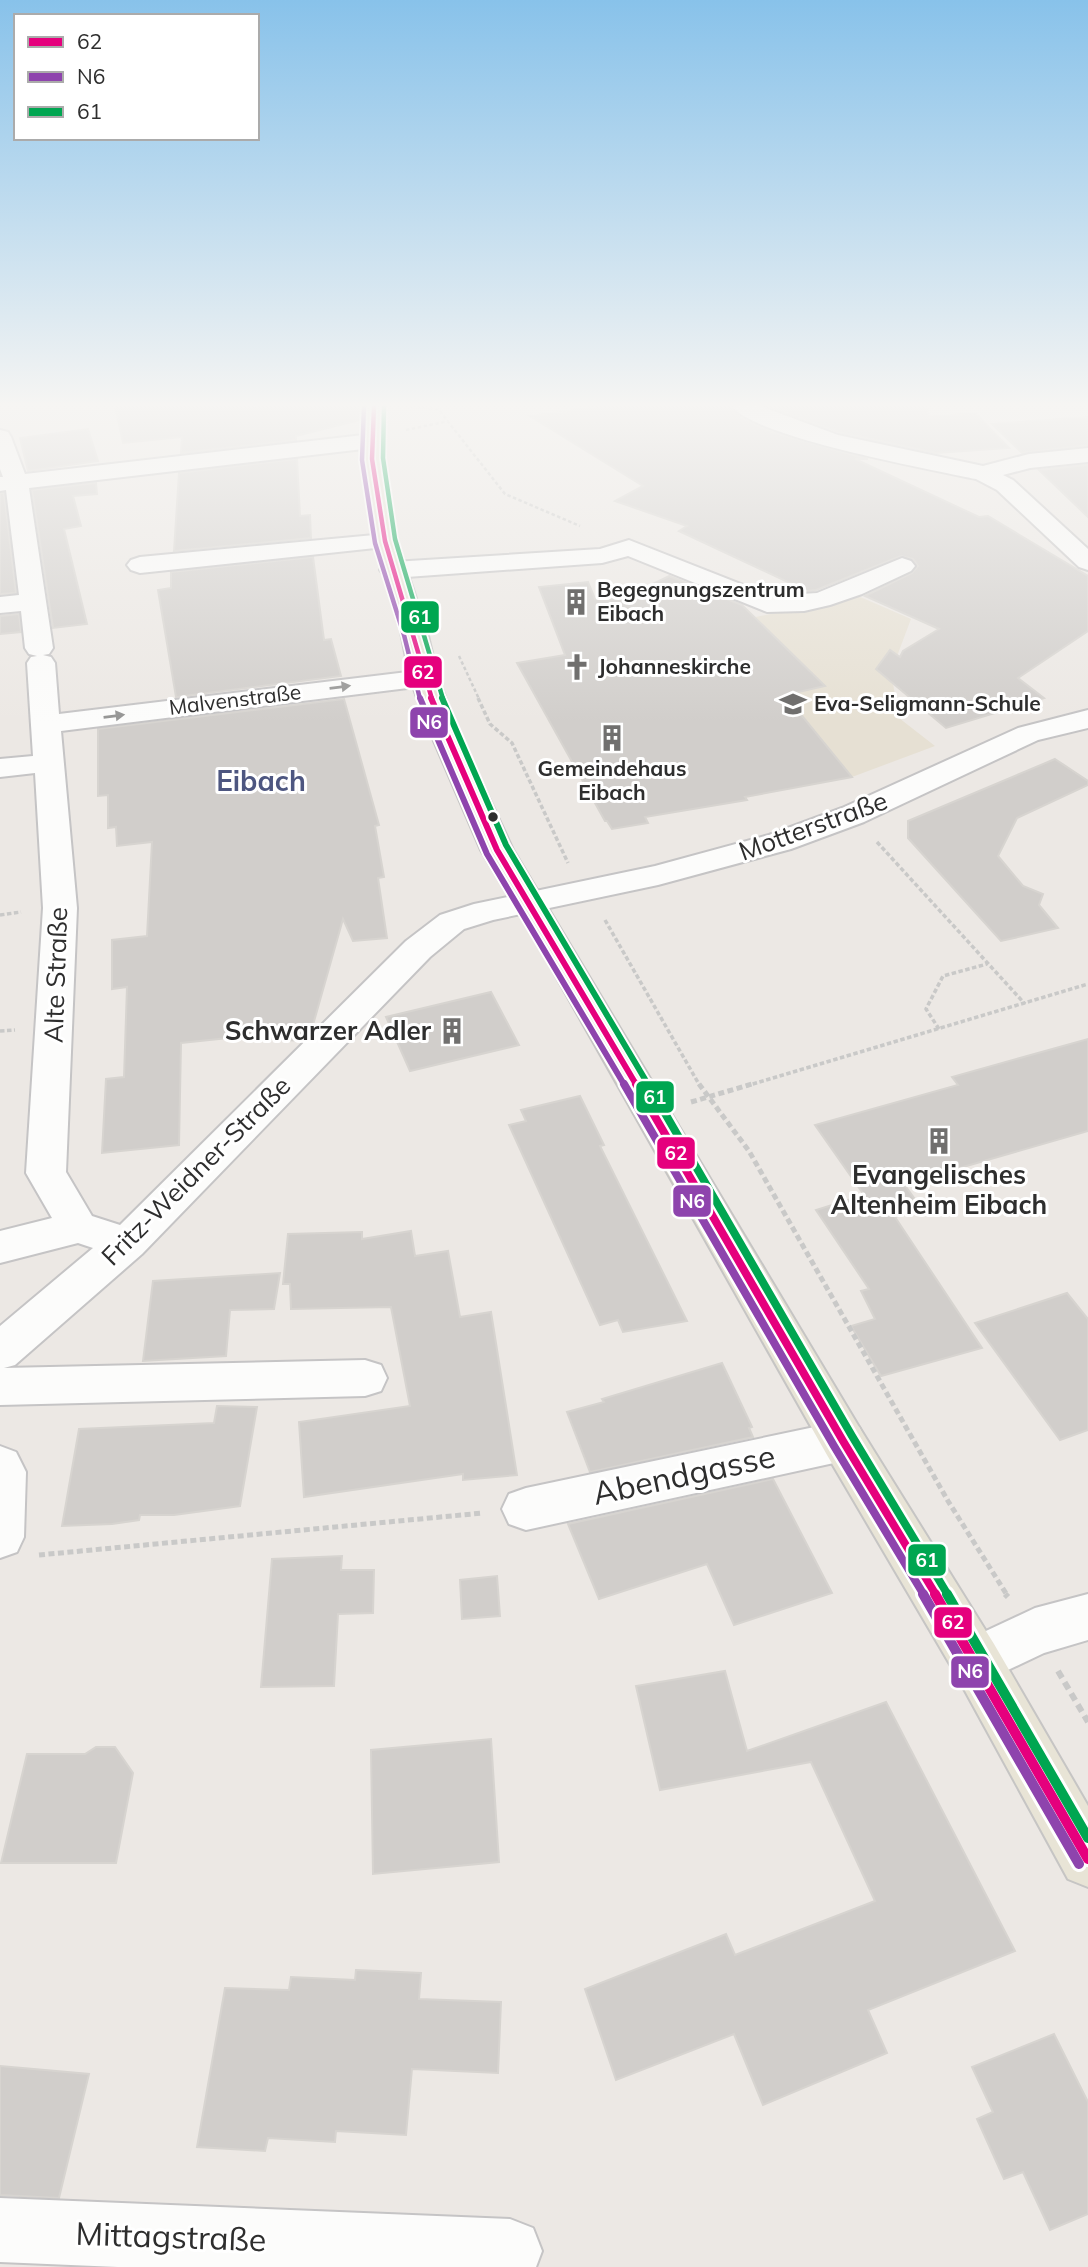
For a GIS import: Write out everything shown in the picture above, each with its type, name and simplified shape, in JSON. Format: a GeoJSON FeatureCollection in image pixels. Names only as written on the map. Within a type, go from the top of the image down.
{"type":"FeatureCollection","features":[{"type":"Feature","properties":{"kind":"main road"},"geometry":{"type":"LineString","coordinates":[[380,512],[385,541],[414,632],[424,678],[442,727],[497,850],[561,953],[843,1441],[976,1661],[1088,1859]]}},
{"type":"Feature","properties":{"kind":"street","name":"Alte Straße"},"geometry":{"type":"LineString","coordinates":[[14,512],[33,602],[40,656],[60,908],[46,1173],[78,1227]]}},
{"type":"Feature","properties":{"kind":"street"},"geometry":{"type":"LineString","coordinates":[[1035,512],[1088,562]]}},
{"type":"Feature","properties":{"kind":"street"},"geometry":{"type":"LineString","coordinates":[[140,565],[385,541]]}},
{"type":"Feature","properties":{"kind":"street"},"geometry":{"type":"LineString","coordinates":[[393,570],[602,556],[629,547],[767,604],[786,606],[824,601],[902,566]]}},
{"type":"Feature","properties":{"kind":"street"},"geometry":{"type":"LineString","coordinates":[[0,605],[33,602]]}},
{"type":"Feature","properties":{"kind":"street","name":"Malvenstraße"},"geometry":{"type":"LineString","coordinates":[[47,724],[424,678]]}},
{"type":"Feature","properties":{"kind":"street","name":"Motterstraße"},"geometry":{"type":"LineString","coordinates":[[527,901],[586,891],[729,858],[780,842],[853,815],[1028,734],[1088,719]]}},
{"type":"Feature","properties":{"kind":"street"},"geometry":{"type":"LineString","coordinates":[[0,768],[49,763]]}},
{"type":"Feature","properties":{"kind":"street","name":"Fritz-Weidner-Straße"},"geometry":{"type":"LineString","coordinates":[[0,1352],[127,1244],[418,949],[452,922],[527,901]]}},
{"type":"Feature","properties":{"kind":"street"},"geometry":{"type":"LineString","coordinates":[[0,1247],[78,1227],[127,1244]]}},
{"type":"Feature","properties":{"kind":"street"},"geometry":{"type":"LineString","coordinates":[[0,1387],[365,1378]]}},
{"type":"Feature","properties":{"kind":"street","name":"Abendgasse"},"geometry":{"type":"LineString","coordinates":[[526,1509],[843,1441]]}},
{"type":"Feature","properties":{"kind":"street"},"geometry":{"type":"LineString","coordinates":[[0,1466],[14,1546]]}},
{"type":"Feature","properties":{"kind":"street"},"geometry":{"type":"LineString","coordinates":[[976,1661],[1035,1632],[1088,1617]]}},
{"type":"Feature","properties":{"kind":"street","name":"Mittagstraße"},"geometry":{"type":"LineString","coordinates":[[0,2230],[510,2251]]}},
{"type":"Feature","properties":{"kind":"path"},"geometry":{"type":"LineString","coordinates":[[547,512],[629,547]]}},
{"type":"Feature","properties":{"kind":"path"},"geometry":{"type":"LineString","coordinates":[[457,651],[490,724],[512,743],[561,852],[614,933],[707,1098],[749,1151],[947,1501],[995,1580],[1035,1632],[1088,1721]]}},
{"type":"Feature","properties":{"kind":"path"},"geometry":{"type":"LineString","coordinates":[[853,815],[1026,1004]]}},
{"type":"Feature","properties":{"kind":"path"},"geometry":{"type":"LineString","coordinates":[[939,1029],[926,1009],[943,976],[988,963]]}},
{"type":"Feature","properties":{"kind":"path"},"geometry":{"type":"LineString","coordinates":[[653,1112],[1088,984]]}},
{"type":"Feature","properties":{"kind":"path"},"geometry":{"type":"LineString","coordinates":[[14,1546],[526,1509]]}},
{"type":"Feature","properties":{"kind":"shaded area","name":"Eva-Seligmann-Schule"},"geometry":{"type":"Polygon","coordinates":[[[858,596],[911,619],[891,672],[899,718],[935,746],[852,777],[762,794],[740,764],[683,632],[858,596]]]}},
{"type":"Feature","properties":{"kind":"building"},"geometry":{"type":"Polygon","coordinates":[[[0,512],[6,512],[16,593],[0,594],[0,512]]]}},
{"type":"Feature","properties":{"kind":"building"},"geometry":{"type":"Polygon","coordinates":[[[35,512],[77,512],[81,526],[64,529],[87,624],[53,628],[35,512]]]}},
{"type":"Feature","properties":{"kind":"building"},"geometry":{"type":"Polygon","coordinates":[[[177,512],[300,512],[300,516],[310,515],[311,538],[174,551],[177,512]]]}},
{"type":"Feature","properties":{"kind":"building"},"geometry":{"type":"Polygon","coordinates":[[[646,512],[968,512],[979,517],[988,516],[1088,576],[1088,631],[1018,678],[1044,698],[946,728],[876,669],[890,650],[900,657],[903,651],[939,629],[865,596],[912,573],[918,566],[913,559],[901,556],[816,590],[807,591],[679,531],[687,526],[646,512]]]}},
{"type":"Feature","properties":{"kind":"building"},"geometry":{"type":"Polygon","coordinates":[[[313,557],[324,640],[331,639],[341,676],[176,697],[158,590],[171,588],[171,572],[313,557]]]}},
{"type":"Feature","properties":{"kind":"building"},"geometry":{"type":"Polygon","coordinates":[[[669,576],[742,605],[825,686],[785,695],[852,777],[745,797],[747,800],[645,817],[648,823],[612,829],[605,821],[517,663],[565,655],[539,587],[588,582],[595,599],[626,597],[669,576]]]}},
{"type":"Feature","properties":{"kind":"building"},"geometry":{"type":"Polygon","coordinates":[[[19,614],[21,632],[0,634],[0,616],[19,614]]]}},
{"type":"Feature","properties":{"kind":"building"},"geometry":{"type":"Polygon","coordinates":[[[344,699],[379,825],[375,826],[384,877],[378,878],[387,938],[353,941],[343,919],[311,1032],[302,1041],[238,1037],[181,1043],[179,1145],[102,1153],[106,1079],[124,1077],[127,987],[112,989],[112,940],[147,936],[152,842],[117,846],[116,827],[108,828],[108,795],[98,796],[98,729],[344,699]]]}},
{"type":"Feature","properties":{"kind":"building"},"geometry":{"type":"Polygon","coordinates":[[[1055,759],[1088,781],[1088,785],[1017,818],[998,856],[1023,886],[1043,894],[1039,905],[1058,928],[1001,941],[908,838],[908,821],[1055,759]]]}},
{"type":"Feature","properties":{"kind":"building","name":"Schwarzer Adler"},"geometry":{"type":"Polygon","coordinates":[[[491,992],[519,1045],[410,1071],[386,1017],[491,992]]]}},
{"type":"Feature","properties":{"kind":"building","name":"Evangelisches Altenheim Eibach"},"geometry":{"type":"Polygon","coordinates":[[[1088,1039],[1088,1131],[904,1184],[922,1209],[895,1217],[982,1348],[881,1376],[851,1326],[875,1319],[861,1291],[869,1289],[816,1210],[864,1195],[815,1125],[958,1085],[952,1077],[1088,1039]]]}},
{"type":"Feature","properties":{"kind":"building"},"geometry":{"type":"Polygon","coordinates":[[[580,1096],[604,1145],[600,1146],[687,1321],[623,1332],[618,1320],[600,1325],[509,1125],[526,1121],[521,1110],[580,1096]]]}},
{"type":"Feature","properties":{"kind":"building"},"geometry":{"type":"Polygon","coordinates":[[[411,1231],[415,1256],[448,1251],[460,1317],[491,1312],[517,1475],[463,1480],[463,1474],[304,1497],[299,1422],[410,1406],[391,1307],[291,1309],[290,1284],[283,1284],[288,1234],[362,1232],[362,1239],[411,1231]]]}},
{"type":"Feature","properties":{"kind":"building"},"geometry":{"type":"Polygon","coordinates":[[[280,1273],[274,1309],[230,1310],[226,1356],[143,1361],[153,1281],[280,1273]]]}},
{"type":"Feature","properties":{"kind":"building"},"geometry":{"type":"Polygon","coordinates":[[[1067,1293],[1088,1319],[1088,1430],[1060,1440],[975,1323],[1067,1293]]]}},
{"type":"Feature","properties":{"kind":"building"},"geometry":{"type":"Polygon","coordinates":[[[722,1363],[752,1427],[749,1428],[753,1437],[590,1472],[567,1412],[722,1363]]]}},
{"type":"Feature","properties":{"kind":"building"},"geometry":{"type":"Polygon","coordinates":[[[217,1406],[257,1407],[240,1506],[174,1515],[140,1515],[139,1520],[112,1524],[62,1526],[79,1429],[214,1423],[217,1406]]]}},
{"type":"Feature","properties":{"kind":"building"},"geometry":{"type":"Polygon","coordinates":[[[773,1479],[832,1593],[734,1625],[707,1564],[599,1599],[568,1524],[773,1479]]]}},
{"type":"Feature","properties":{"kind":"building"},"geometry":{"type":"Polygon","coordinates":[[[342,1556],[341,1570],[374,1570],[373,1613],[338,1614],[334,1686],[261,1687],[272,1559],[342,1556]]]}},
{"type":"Feature","properties":{"kind":"building"},"geometry":{"type":"Polygon","coordinates":[[[497,1576],[500,1616],[462,1619],[460,1580],[497,1576]]]}},
{"type":"Feature","properties":{"kind":"building"},"geometry":{"type":"Polygon","coordinates":[[[725,1671],[747,1751],[886,1702],[1015,1951],[868,2010],[887,2053],[763,2105],[734,2034],[616,2080],[585,1989],[726,1934],[735,1955],[875,1901],[811,1762],[660,1790],[636,1686],[725,1671]]]}},
{"type":"Feature","properties":{"kind":"building"},"geometry":{"type":"Polygon","coordinates":[[[491,1739],[499,1862],[373,1874],[371,1750],[491,1739]]]}},
{"type":"Feature","properties":{"kind":"building"},"geometry":{"type":"Polygon","coordinates":[[[96,1747],[115,1747],[133,1773],[116,1863],[1,1863],[27,1754],[85,1754],[96,1747]]]}},
{"type":"Feature","properties":{"kind":"building"},"geometry":{"type":"Polygon","coordinates":[[[356,1970],[421,1973],[419,1999],[501,2002],[498,2073],[412,2069],[406,2135],[336,2131],[335,2142],[268,2138],[265,2151],[197,2147],[225,1988],[289,1990],[291,1977],[355,1980],[356,1970]]]}},
{"type":"Feature","properties":{"kind":"building"},"geometry":{"type":"Polygon","coordinates":[[[1054,2034],[1088,2102],[1088,2214],[1050,2230],[1023,2172],[1004,2179],[977,2119],[993,2112],[972,2067],[1054,2034]]]}},
{"type":"Feature","properties":{"kind":"building"},"geometry":{"type":"Polygon","coordinates":[[[0,2066],[89,2074],[59,2198],[0,2195],[0,2066]]]}},
{"type":"Feature","properties":{"kind":"transit line","name":"N6"},"geometry":{"type":"LineString","coordinates":[[370,512],[375,543],[404,635],[414,682],[432,731],[487,854],[551,958],[834,1446],[967,1666],[1079,1864]]}},
{"type":"Feature","properties":{"kind":"transit line","name":"62"},"geometry":{"type":"LineString","coordinates":[[380,512],[385,541],[414,632],[424,678],[442,727],[497,850],[560,953],[843,1441],[976,1661],[1088,1859]]}},
{"type":"Feature","properties":{"kind":"transit line","name":"61"},"geometry":{"type":"LineString","coordinates":[[391,512],[395,539],[424,629],[434,675],[452,723],[506,845],[569,948],[852,1436],[985,1656],[1088,1838]]}},
{"type":"Feature","properties":{"kind":"place","name":"Begegnungszentrum Eibach"},"geometry":{"type":"Point","coordinates":[576,602]}},
{"type":"Feature","properties":{"kind":"place","name":"Johanneskirche"},"geometry":{"type":"Point","coordinates":[577,667]}},
{"type":"Feature","properties":{"kind":"place","name":"Eva-Seligmann-Schule"},"geometry":{"type":"Point","coordinates":[793,704]}},
{"type":"Feature","properties":{"kind":"place","name":"Gemeindehaus Eibach"},"geometry":{"type":"Point","coordinates":[612,738]}},
{"type":"Feature","properties":{"kind":"place","name":"Schwarzer Adler"},"geometry":{"type":"Point","coordinates":[452,1031]}},
{"type":"Feature","properties":{"kind":"place","name":"Evangelisches Altenheim Eibach"},"geometry":{"type":"Point","coordinates":[939,1141]}},
{"type":"Feature","properties":{"kind":"district","name":"Eibach"},"geometry":{"type":"Point","coordinates":[261,781]}}]}
